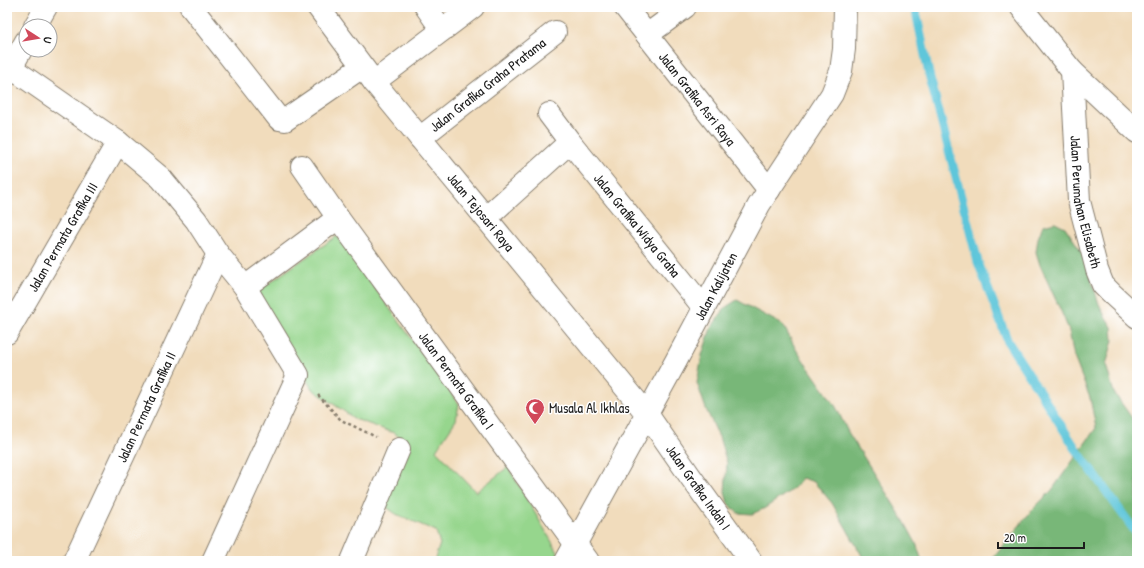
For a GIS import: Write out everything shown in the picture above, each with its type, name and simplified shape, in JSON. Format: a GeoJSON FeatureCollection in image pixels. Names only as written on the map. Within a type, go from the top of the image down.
{"type":"FeatureCollection","features":[{"type":"Feature","properties":{"kind":"street"},"geometry":{"type":"LineString","coordinates":[[40,18],[46,7]]}},
{"type":"Feature","properties":{"kind":"street"},"geometry":{"type":"LineString","coordinates":[[191,7],[279,119],[285,120],[356,72],[368,74],[442,30],[473,7]]}},
{"type":"Feature","properties":{"kind":"street","name":"Jalan Tejosari Raya"},"geometry":{"type":"LineString","coordinates":[[318,7],[368,74],[647,414]]}},
{"type":"Feature","properties":{"kind":"street"},"geometry":{"type":"LineString","coordinates":[[426,7],[442,30]]}},
{"type":"Feature","properties":{"kind":"street","name":"Jalan Grafika Asri Raya"},"geometry":{"type":"LineString","coordinates":[[625,7],[769,190]]}},
{"type":"Feature","properties":{"kind":"street"},"geometry":{"type":"LineString","coordinates":[[647,36],[685,7]]}},
{"type":"Feature","properties":{"kind":"street","name":"Jalan Kalijaten"},"geometry":{"type":"LineString","coordinates":[[570,552],[647,414],[759,205],[832,94],[841,71],[844,49],[844,7]]}},
{"type":"Feature","properties":{"kind":"street"},"geometry":{"type":"LineString","coordinates":[[1021,7],[1072,71],[1137,132]]}},
{"type":"Feature","properties":{"kind":"street","name":"Jalan Grafika Graha Pratama"},"geometry":{"type":"LineString","coordinates":[[420,138],[555,32]]}},
{"type":"Feature","properties":{"kind":"street"},"geometry":{"type":"LineString","coordinates":[[18,54],[8,69],[118,142],[160,178],[196,220],[218,254],[245,287],[298,375],[212,561]]}},
{"type":"Feature","properties":{"kind":"street","name":"Jalan Perumahan Elisabeth"},"geometry":{"type":"LineString","coordinates":[[1072,71],[1079,201],[1097,270],[1104,285],[1137,317]]}},
{"type":"Feature","properties":{"kind":"street","name":"Jalan Grafika Widya Graha"},"geometry":{"type":"LineString","coordinates":[[549,114],[704,308]]}},
{"type":"Feature","properties":{"kind":"street","name":"Jalan Permata Grafika III"},"geometry":{"type":"LineString","coordinates":[[7,333],[118,142]]}},
{"type":"Feature","properties":{"kind":"street"},"geometry":{"type":"LineString","coordinates":[[486,218],[570,142]]}},
{"type":"Feature","properties":{"kind":"street","name":"Jalan Permata Grafika I"},"geometry":{"type":"LineString","coordinates":[[302,166],[570,552],[588,561]]}},
{"type":"Feature","properties":{"kind":"street"},"geometry":{"type":"LineString","coordinates":[[245,287],[338,218]]}},
{"type":"Feature","properties":{"kind":"street","name":"Jalan Permata Grafika II"},"geometry":{"type":"LineString","coordinates":[[74,561],[218,254]]}},
{"type":"Feature","properties":{"kind":"street","name":"Jalan Grafika Indah I"},"geometry":{"type":"LineString","coordinates":[[647,414],[750,561]]}},
{"type":"Feature","properties":{"kind":"street"},"geometry":{"type":"LineString","coordinates":[[352,561],[399,449]]}},
{"type":"Feature","properties":{"kind":"path"},"geometry":{"type":"LineString","coordinates":[[298,375],[341,420],[399,449]]}},
{"type":"Feature","properties":{"kind":"green space"},"geometry":{"type":"Polygon","coordinates":[[[1055,222],[1065,227],[1083,254],[1099,304],[1112,327],[1113,340],[1106,365],[1114,393],[1137,425],[1137,561],[991,561],[1032,510],[1052,490],[1096,428],[1090,398],[1074,357],[1069,331],[1040,265],[1036,252],[1038,238],[1043,225],[1055,222]]]}},
{"type":"Feature","properties":{"kind":"green space"},"geometry":{"type":"Polygon","coordinates":[[[337,236],[459,404],[456,420],[436,450],[476,492],[508,467],[559,554],[556,561],[434,561],[440,544],[436,531],[396,514],[381,503],[406,451],[406,441],[394,433],[355,419],[312,389],[256,292],[337,236]]]}},
{"type":"Feature","properties":{"kind":"green space"},"geometry":{"type":"Polygon","coordinates":[[[737,300],[783,325],[797,351],[836,407],[848,432],[904,521],[916,543],[922,561],[865,561],[832,503],[814,482],[802,478],[793,489],[765,508],[752,514],[738,513],[728,504],[725,492],[727,463],[719,437],[706,409],[697,383],[702,355],[711,328],[726,307],[737,300]]]}},
{"type":"Feature","properties":{"kind":"waterway"},"geometry":{"type":"LineString","coordinates":[[915,7],[929,74],[978,262],[1008,342],[1076,449],[1137,534]]}},
{"type":"Feature","properties":{"kind":"place","name":"Musala Al Ikhlas"},"geometry":{"type":"Point","coordinates":[535,425]}}]}
